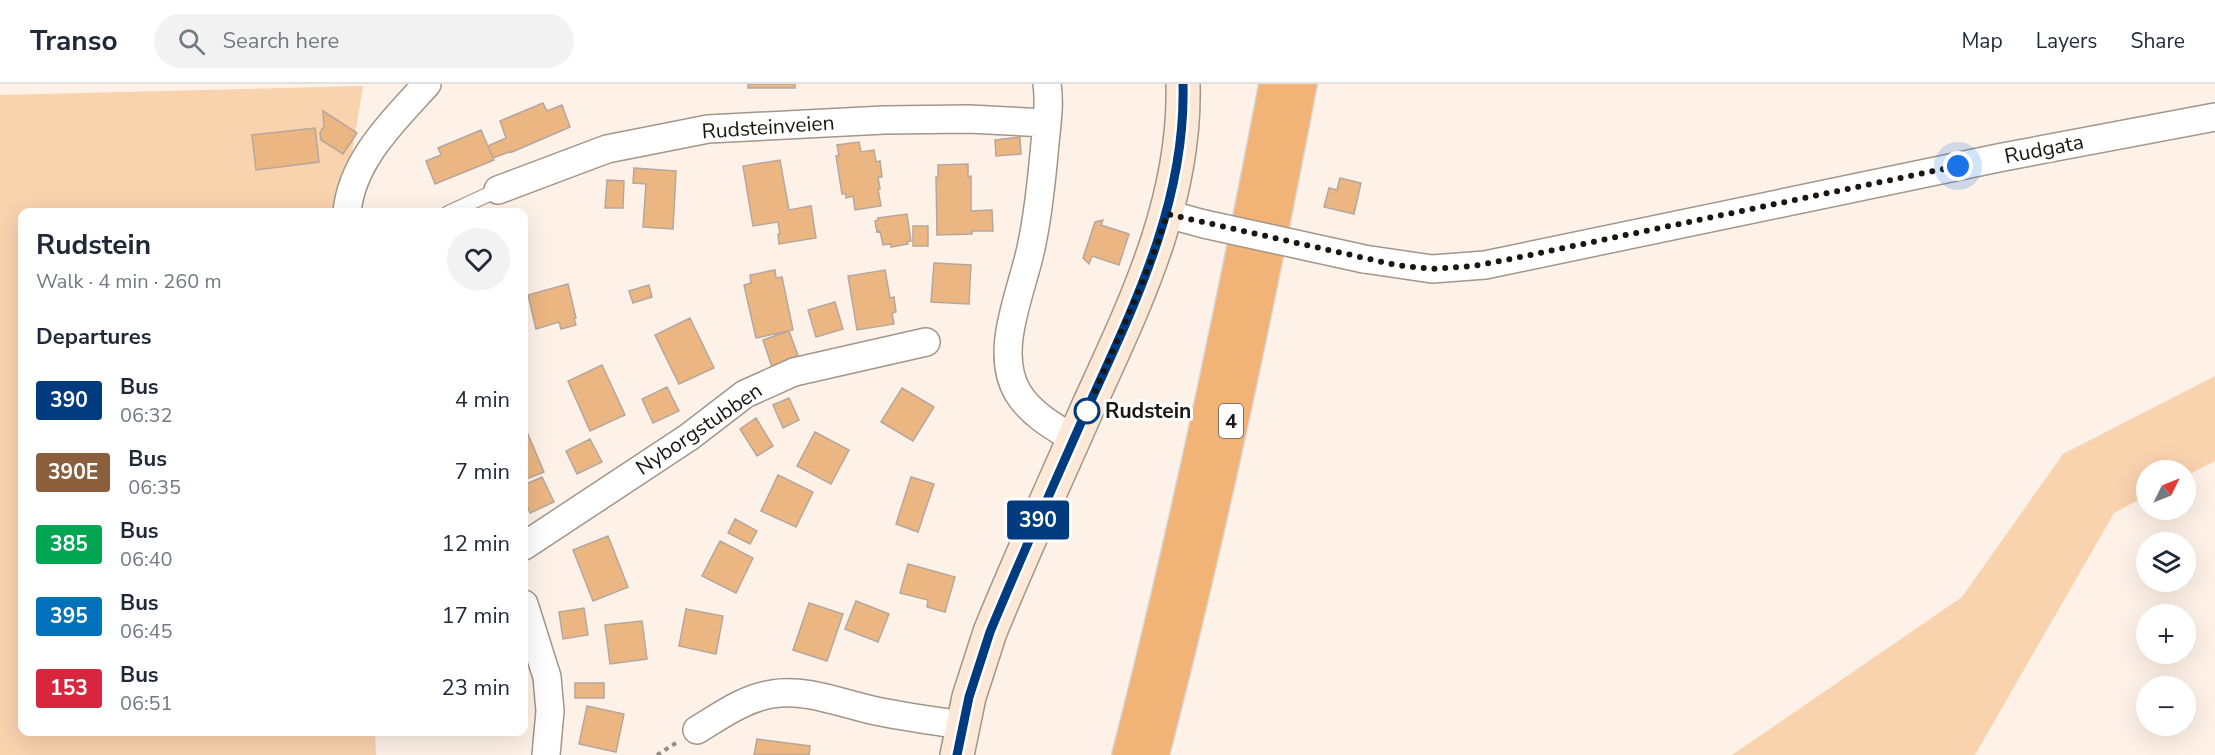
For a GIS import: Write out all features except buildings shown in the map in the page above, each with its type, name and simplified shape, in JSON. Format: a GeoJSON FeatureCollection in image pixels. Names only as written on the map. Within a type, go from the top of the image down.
{"type":"FeatureCollection","features":[{"type":"Feature","properties":{"kind":"highway","name":"4"},"geometry":{"type":"LineString","coordinates":[[1129,755],[1203,442],[1276,84]]}},
{"type":"Feature","properties":{"kind":"highway","name":"4"},"geometry":{"type":"LineString","coordinates":[[1152,755],[1225,449],[1300,84]]}},
{"type":"Feature","properties":{"kind":"main road"},"geometry":{"type":"LineString","coordinates":[[960,740],[990,632],[1156,251],[1167,214],[1180,147],[1183,84]]}},
{"type":"Feature","properties":{"kind":"street"},"geometry":{"type":"LineString","coordinates":[[348,208],[360,170],[377,140],[428,84]]}},
{"type":"Feature","properties":{"kind":"street"},"geometry":{"type":"LineString","coordinates":[[1047,84],[1049,96],[1047,123],[1037,215],[1012,323],[1007,356],[1013,383],[1029,407],[1046,422],[1074,439]]}},
{"type":"Feature","properties":{"kind":"street","name":"Rudgata"},"geometry":{"type":"LineString","coordinates":[[1167,214],[1364,259],[1432,269],[1485,264],[2003,157],[2215,117]]}},
{"type":"Feature","properties":{"kind":"street","name":"Rudsteinveien"},"geometry":{"type":"LineString","coordinates":[[498,190],[607,149],[708,129],[884,120],[969,119],[1047,123]]}},
{"type":"Feature","properties":{"kind":"street","name":"Nyborgstubben"},"geometry":{"type":"LineString","coordinates":[[528,543],[689,437],[745,394],[794,372],[926,342]]}},
{"type":"Feature","properties":{"kind":"street"},"geometry":{"type":"LineString","coordinates":[[528,617],[547,677],[550,711],[546,755]]}},
{"type":"Feature","properties":{"kind":"street"},"geometry":{"type":"LineString","coordinates":[[697,730],[738,705],[770,694],[792,692],[814,695],[877,711],[960,740]]}},
{"type":"Feature","properties":{"kind":"lane"},"geometry":{"type":"LineString","coordinates":[[459,208],[498,190]]}},
{"type":"Feature","properties":{"kind":"shaded area"},"geometry":{"type":"Polygon","coordinates":[[[363,86],[343,208],[18,208],[18,736],[375,736],[376,755],[0,755],[0,95],[363,86]]]}},
{"type":"Feature","properties":{"kind":"shaded area"},"geometry":{"type":"Polygon","coordinates":[[[2215,376],[2215,461],[2196,471],[2196,460],[2136,460],[2136,501],[2114,513],[1975,755],[1732,755],[1962,597],[2063,454],[2215,376]]]}},
{"type":"Feature","properties":{"kind":"bus line","name":"390"},"geometry":{"type":"LineString","coordinates":[[957,755],[969,697],[990,632],[1156,251],[1176,177],[1183,84]]}},
{"type":"Feature","properties":{"kind":"place","name":"Rudstein"},"geometry":{"type":"Point","coordinates":[1087,411]}},
{"type":"Feature","properties":{"kind":"route"},"geometry":{"type":"LineString","coordinates":[[1087,411],[1156,251],[1167,214],[1364,259],[1432,269],[1473,266],[1506,260],[1958,166]]}}]}
